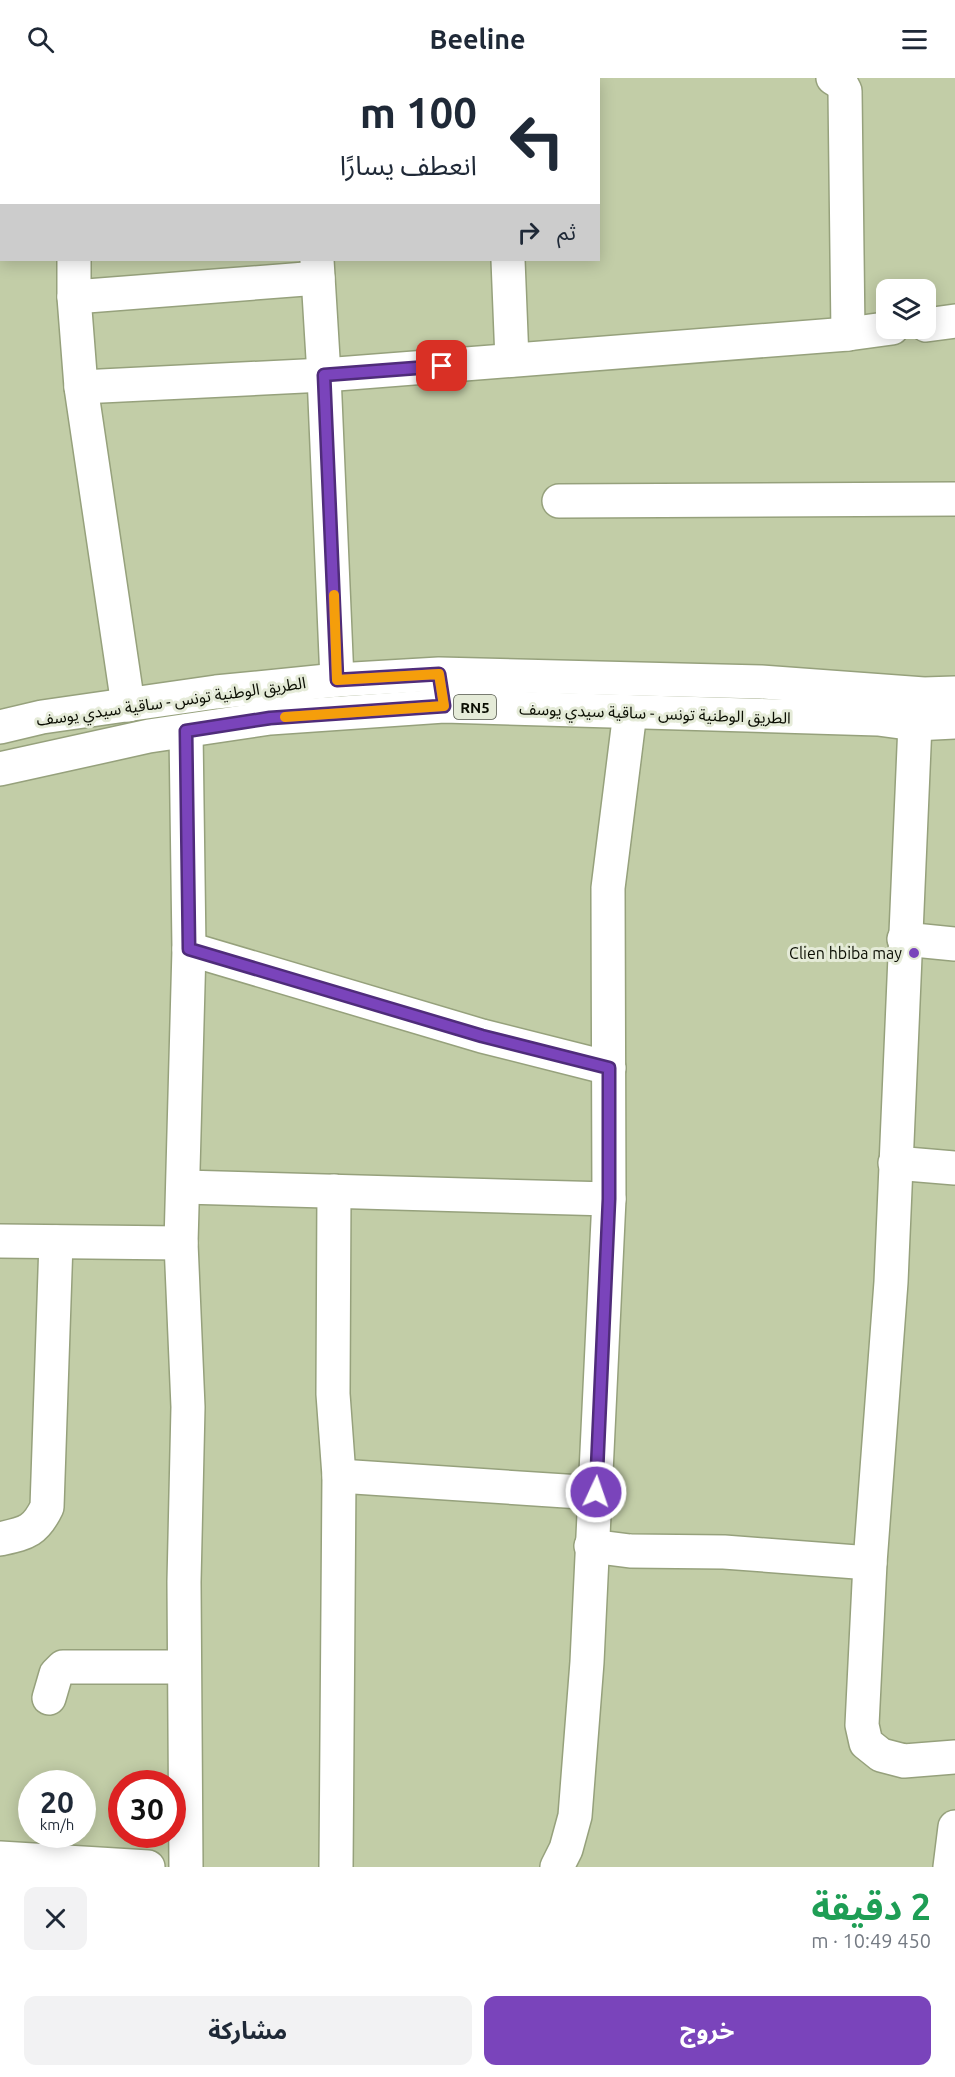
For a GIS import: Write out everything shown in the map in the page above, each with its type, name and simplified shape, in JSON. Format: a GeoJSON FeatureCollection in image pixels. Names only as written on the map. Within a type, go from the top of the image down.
{"type":"FeatureCollection","features":[{"type":"Feature","properties":{"kind":"main road"},"geometry":{"type":"LineString","coordinates":[[833,78],[841,83],[845,91],[848,334]]}},
{"type":"Feature","properties":{"kind":"main road"},"geometry":{"type":"LineString","coordinates":[[75,261],[74,297],[81,387],[128,705]]}},
{"type":"Feature","properties":{"kind":"main road"},"geometry":{"type":"LineString","coordinates":[[508,261],[512,360]]}},
{"type":"Feature","properties":{"kind":"main road"},"geometry":{"type":"LineString","coordinates":[[74,297],[317,269],[324,375],[337,680]]}},
{"type":"Feature","properties":{"kind":"main road"},"geometry":{"type":"LineString","coordinates":[[936,323],[955,321]]}},
{"type":"Feature","properties":{"kind":"main road"},"geometry":{"type":"LineString","coordinates":[[81,387],[324,375],[876,330]]}},
{"type":"Feature","properties":{"kind":"main road"},"geometry":{"type":"LineString","coordinates":[[559,501],[955,499]]}},
{"type":"Feature","properties":{"kind":"main road"},"geometry":{"type":"LineString","coordinates":[[439,674],[444,706]]}},
{"type":"Feature","properties":{"kind":"main road","name":"الطريق الوطنية تونس - ساقية سيدي يوسف"},"geometry":{"type":"LineString","coordinates":[[0,727],[42,717],[216,692],[337,680],[439,674],[749,682],[924,694],[955,693]]}},
{"type":"Feature","properties":{"kind":"main road","name":"الطريق الوطنية تونس - ساقية سيدي يوسف"},"geometry":{"type":"LineString","coordinates":[[0,769],[150,736],[270,718],[444,706],[955,723]]}},
{"type":"Feature","properties":{"kind":"main road"},"geometry":{"type":"LineString","coordinates":[[557,1867],[566,1849],[575,1816],[587,1662],[609,1199],[608,888],[630,712]]}},
{"type":"Feature","properties":{"kind":"main road"},"geometry":{"type":"LineString","coordinates":[[915,723],[891,1282],[870,1563],[862,1725],[866,1743],[881,1755],[904,1761],[955,1757]]}},
{"type":"Feature","properties":{"kind":"main road"},"geometry":{"type":"LineString","coordinates":[[186,731],[189,949],[181,1243],[188,1407],[184,1582],[186,1867]]}},
{"type":"Feature","properties":{"kind":"main road"},"geometry":{"type":"LineString","coordinates":[[904,939],[955,944]]}},
{"type":"Feature","properties":{"kind":"main road"},"geometry":{"type":"LineString","coordinates":[[189,949],[482,1036],[609,1068]]}},
{"type":"Feature","properties":{"kind":"main road"},"geometry":{"type":"LineString","coordinates":[[895,1163],[955,1168]]}},
{"type":"Feature","properties":{"kind":"main road"},"geometry":{"type":"LineString","coordinates":[[184,1187],[609,1199]]}},
{"type":"Feature","properties":{"kind":"main road"},"geometry":{"type":"LineString","coordinates":[[334,1191],[333,1394],[339,1476],[336,1867]]}},
{"type":"Feature","properties":{"kind":"main road"},"geometry":{"type":"LineString","coordinates":[[0,1241],[181,1243]]}},
{"type":"Feature","properties":{"kind":"main road"},"geometry":{"type":"LineString","coordinates":[[0,1539],[28,1532],[36,1525],[47,1506],[56,1242]]}},
{"type":"Feature","properties":{"kind":"main road"},"geometry":{"type":"LineString","coordinates":[[339,1476],[596,1492]]}},
{"type":"Feature","properties":{"kind":"main road"},"geometry":{"type":"LineString","coordinates":[[591,1546],[630,1551],[724,1552],[870,1563]]}},
{"type":"Feature","properties":{"kind":"main road"},"geometry":{"type":"LineString","coordinates":[[49,1698],[57,1674],[63,1667],[184,1667]]}},
{"type":"Feature","properties":{"kind":"main road"},"geometry":{"type":"LineString","coordinates":[[950,1867],[955,1827]]}},
{"type":"Feature","properties":{"kind":"main road"},"geometry":{"type":"LineString","coordinates":[[0,1858],[148,1867]]}},
{"type":"Feature","properties":{"kind":"slow traffic"},"geometry":{"type":"LineString","coordinates":[[285,717],[444,706],[439,674],[337,680],[334,595]]}},
{"type":"Feature","properties":{"kind":"place","name":"Clien hbiba may"},"geometry":{"type":"Point","coordinates":[914,953]}},
{"type":"Feature","properties":{"kind":"route"},"geometry":{"type":"LineString","coordinates":[[442,366],[324,375],[337,680],[439,674],[444,706],[270,718],[186,731],[189,949],[482,1036],[609,1068],[609,1199],[596,1492]]}}]}
